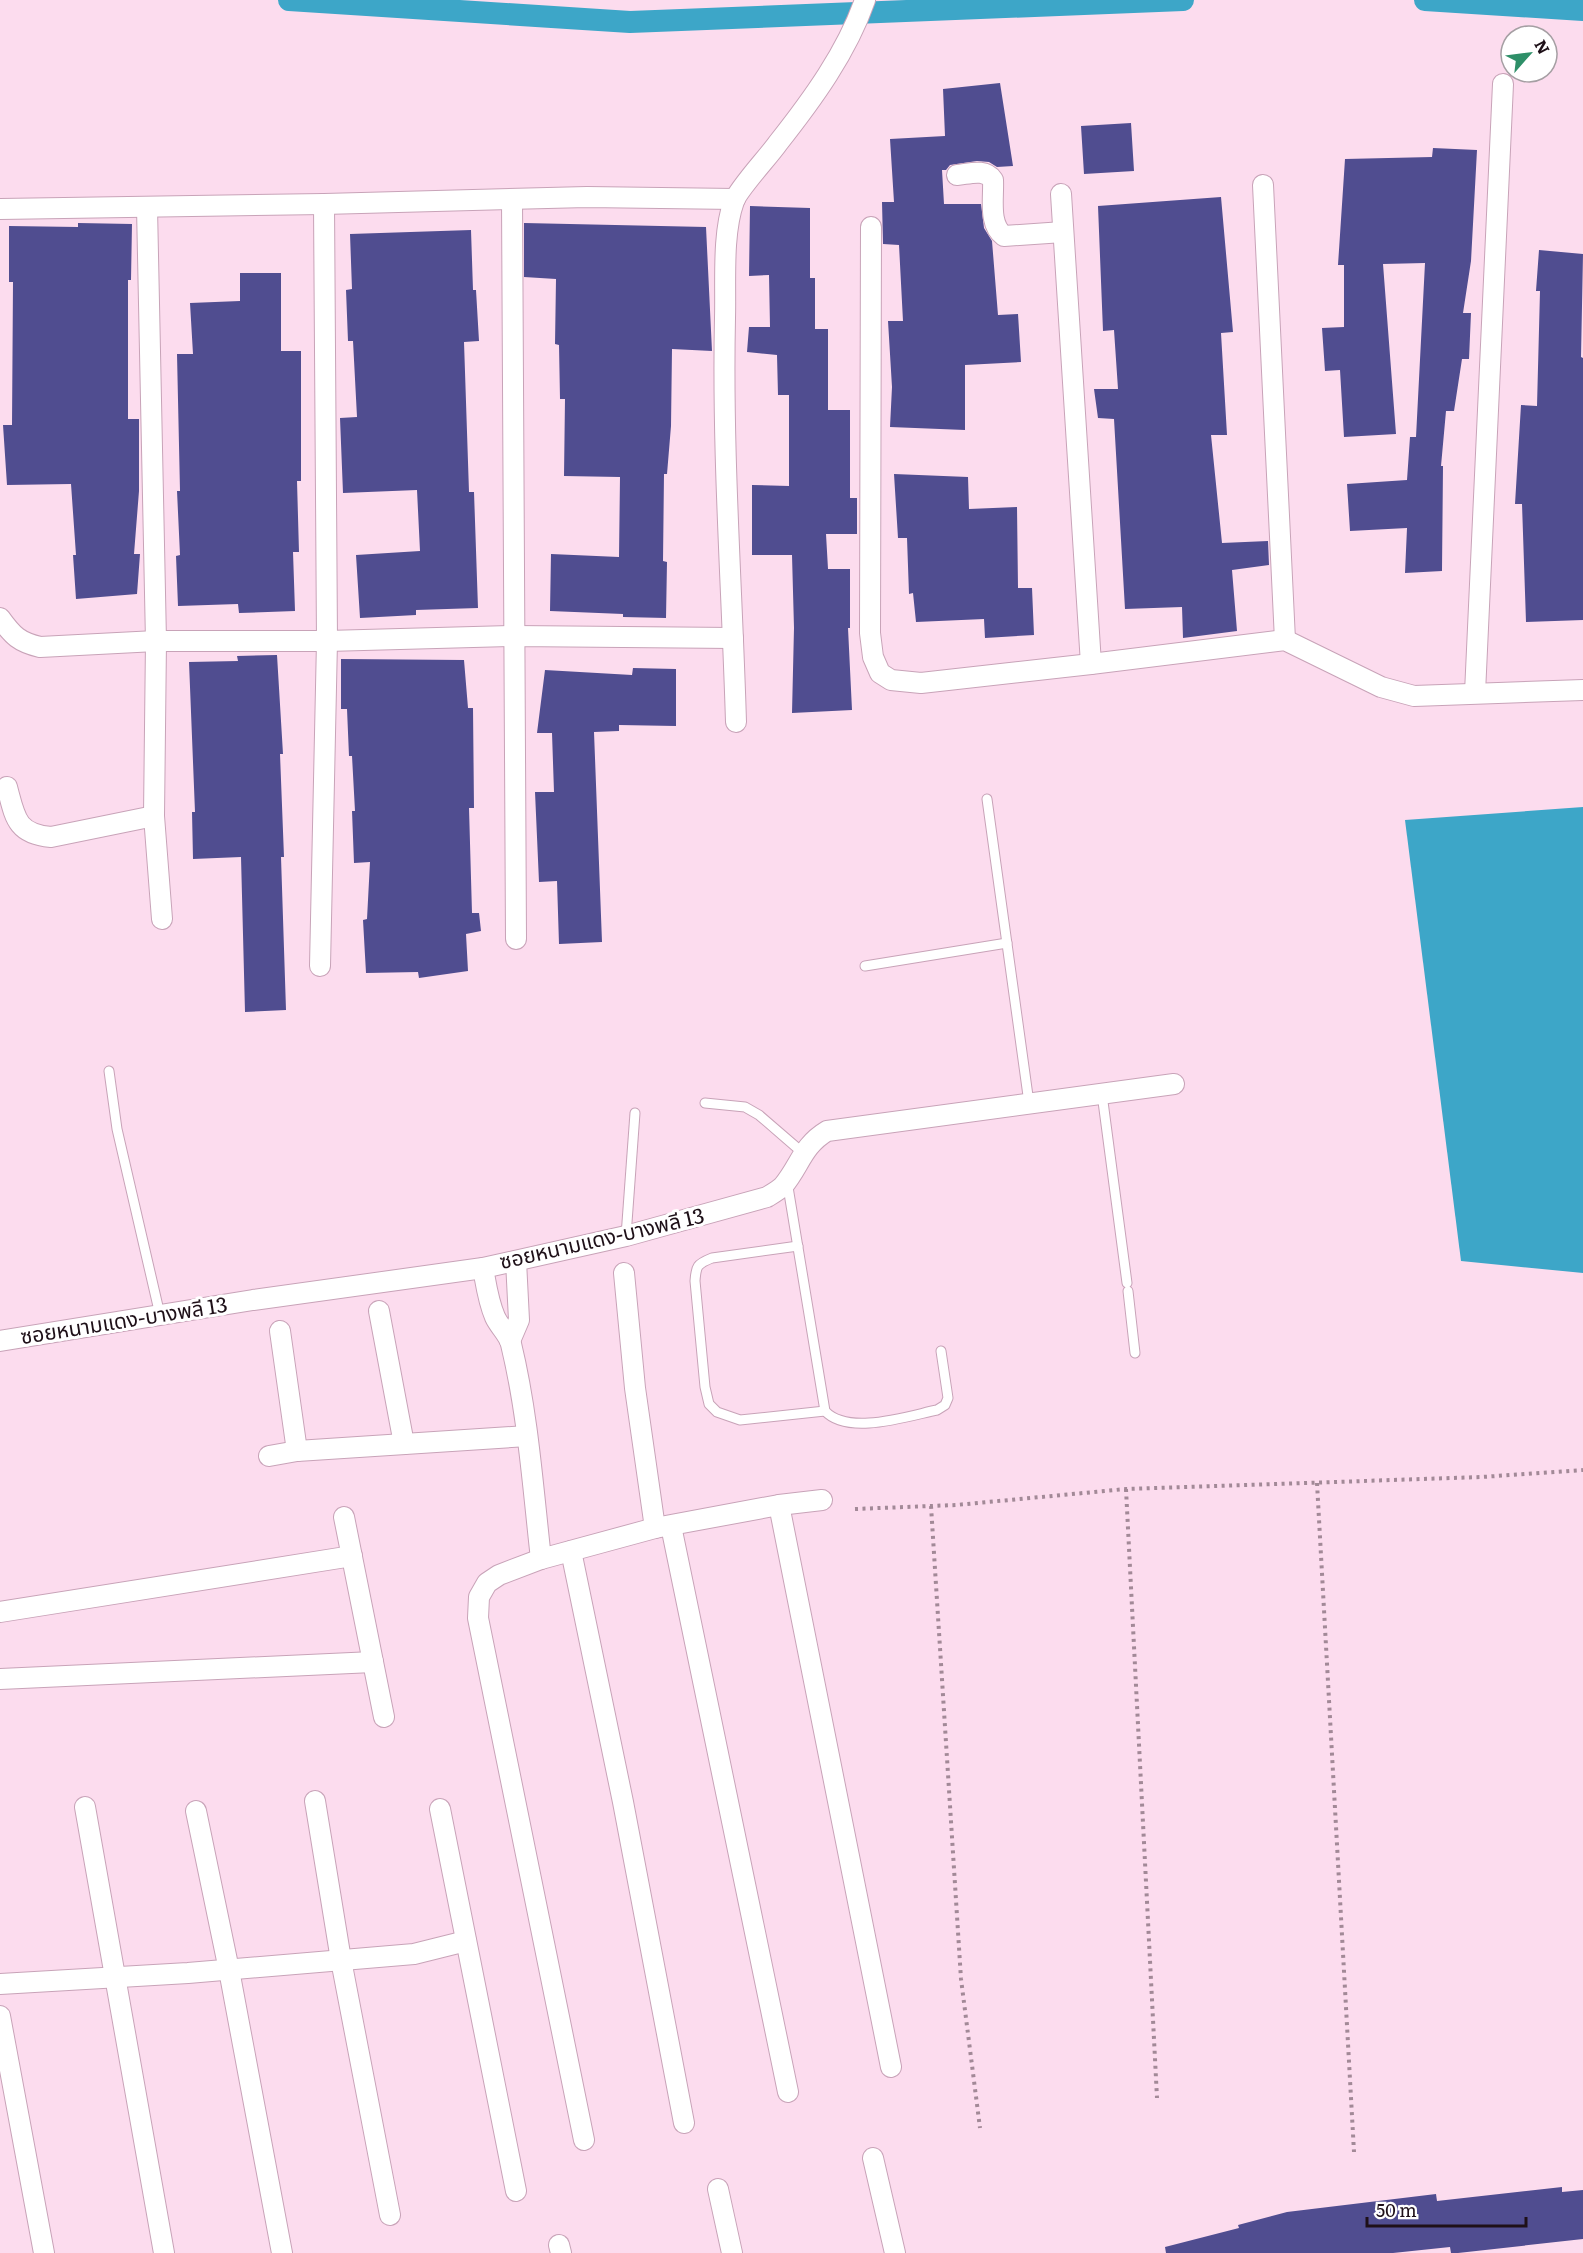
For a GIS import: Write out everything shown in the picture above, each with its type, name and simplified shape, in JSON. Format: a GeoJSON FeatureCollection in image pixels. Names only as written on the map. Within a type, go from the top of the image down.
{"type":"FeatureCollection","features":[{"type":"Feature","properties":{"kind":"street"},"geometry":{"type":"LineString","coordinates":[[736,722],[723,402],[727,247],[735,199],[784,136],[836,61],[848,40],[864,0]]}},
{"type":"Feature","properties":{"kind":"street"},"geometry":{"type":"LineString","coordinates":[[1475,693],[1503,84]]}},
{"type":"Feature","properties":{"kind":"street"},"geometry":{"type":"LineString","coordinates":[[957,175],[985,172],[990,175],[993,180],[994,224],[1004,236],[1063,232]]}},
{"type":"Feature","properties":{"kind":"street"},"geometry":{"type":"LineString","coordinates":[[1263,185],[1285,640]]}},
{"type":"Feature","properties":{"kind":"street"},"geometry":{"type":"LineString","coordinates":[[1061,194],[1091,664]]}},
{"type":"Feature","properties":{"kind":"street"},"geometry":{"type":"LineString","coordinates":[[0,209],[587,197],[735,199]]}},
{"type":"Feature","properties":{"kind":"street"},"geometry":{"type":"LineString","coordinates":[[512,199],[516,939]]}},
{"type":"Feature","properties":{"kind":"street"},"geometry":{"type":"LineString","coordinates":[[320,966],[327,640],[324,204]]}},
{"type":"Feature","properties":{"kind":"street"},"geometry":{"type":"LineString","coordinates":[[147,207],[156,641],[154,816],[162,919]]}},
{"type":"Feature","properties":{"kind":"street"},"geometry":{"type":"LineString","coordinates":[[871,227],[870,633],[873,657],[880,673],[891,680],[921,682],[1285,640],[1381,687],[1414,696],[1583,690]]}},
{"type":"Feature","properties":{"kind":"street"},"geometry":{"type":"LineString","coordinates":[[0,618],[12,635],[25,644],[40,647],[156,641],[514,636],[733,638]]}},
{"type":"Feature","properties":{"kind":"street"},"geometry":{"type":"LineString","coordinates":[[7,787],[15,818],[34,836],[51,837],[154,816]]}},
{"type":"Feature","properties":{"kind":"street","name":"ซอยหนามแดง-บางพลี 13"},"geometry":{"type":"LineString","coordinates":[[0,1341],[483,1268],[516,1261],[626,1236],[768,1197],[783,1186],[802,1153],[816,1137],[827,1131],[1174,1084]]}},
{"type":"Feature","properties":{"kind":"street"},"geometry":{"type":"LineString","coordinates":[[510,1341],[519,1320],[516,1261]]}},
{"type":"Feature","properties":{"kind":"street"},"geometry":{"type":"LineString","coordinates":[[483,1268],[493,1313],[510,1341],[527,1436],[541,1559]]}},
{"type":"Feature","properties":{"kind":"street"},"geometry":{"type":"LineString","coordinates":[[624,1273],[635,1388],[663,1527],[788,2092]]}},
{"type":"Feature","properties":{"kind":"street"},"geometry":{"type":"LineString","coordinates":[[378,1311],[404,1444]]}},
{"type":"Feature","properties":{"kind":"street"},"geometry":{"type":"LineString","coordinates":[[280,1331],[297,1451]]}},
{"type":"Feature","properties":{"kind":"street"},"geometry":{"type":"LineString","coordinates":[[269,1456],[297,1451],[527,1436]]}},
{"type":"Feature","properties":{"kind":"street"},"geometry":{"type":"LineString","coordinates":[[584,2140],[478,1618],[479,1597],[487,1583],[500,1575],[541,1559],[663,1527],[779,1505],[822,1500]]}},
{"type":"Feature","properties":{"kind":"street"},"geometry":{"type":"LineString","coordinates":[[779,1505],[891,2067]]}},
{"type":"Feature","properties":{"kind":"street"},"geometry":{"type":"LineString","coordinates":[[344,1517],[384,1717]]}},
{"type":"Feature","properties":{"kind":"street"},"geometry":{"type":"LineString","coordinates":[[571,1551],[623,1802],[684,2123]]}},
{"type":"Feature","properties":{"kind":"street"},"geometry":{"type":"LineString","coordinates":[[0,1612],[352,1556]]}},
{"type":"Feature","properties":{"kind":"street"},"geometry":{"type":"LineString","coordinates":[[0,1679],[373,1662]]}},
{"type":"Feature","properties":{"kind":"street"},"geometry":{"type":"LineString","coordinates":[[315,1802],[341,1960],[390,2215]]}},
{"type":"Feature","properties":{"kind":"street"},"geometry":{"type":"LineString","coordinates":[[85,1807],[164,2253]]}},
{"type":"Feature","properties":{"kind":"street"},"geometry":{"type":"LineString","coordinates":[[440,1809],[516,2191]]}},
{"type":"Feature","properties":{"kind":"street"},"geometry":{"type":"LineString","coordinates":[[196,1811],[282,2253]]}},
{"type":"Feature","properties":{"kind":"street"},"geometry":{"type":"LineString","coordinates":[[0,1984],[228,1970],[341,1960],[414,1953],[466,1941]]}},
{"type":"Feature","properties":{"kind":"street"},"geometry":{"type":"LineString","coordinates":[[0,2016],[44,2253]]}},
{"type":"Feature","properties":{"kind":"street"},"geometry":{"type":"LineString","coordinates":[[873,2158],[895,2253]]}},
{"type":"Feature","properties":{"kind":"street"},"geometry":{"type":"LineString","coordinates":[[718,2188],[732,2253]]}},
{"type":"Feature","properties":{"kind":"lane"},"geometry":{"type":"LineString","coordinates":[[987,799],[1029,1103]]}},
{"type":"Feature","properties":{"kind":"lane"},"geometry":{"type":"LineString","coordinates":[[865,966],[1007,943]]}},
{"type":"Feature","properties":{"kind":"lane"},"geometry":{"type":"LineString","coordinates":[[109,1071],[117,1129],[160,1315]]}},
{"type":"Feature","properties":{"kind":"lane"},"geometry":{"type":"LineString","coordinates":[[1102,1094],[1135,1353]]}},
{"type":"Feature","properties":{"kind":"lane"},"geometry":{"type":"LineString","coordinates":[[705,1103],[746,1107],[759,1115],[802,1153]]}},
{"type":"Feature","properties":{"kind":"lane"},"geometry":{"type":"LineString","coordinates":[[626,1236],[635,1113]]}},
{"type":"Feature","properties":{"kind":"lane"},"geometry":{"type":"LineString","coordinates":[[787,1179],[825,1411]]}},
{"type":"Feature","properties":{"kind":"lane"},"geometry":{"type":"LineString","coordinates":[[798,1246],[712,1258],[699,1263],[694,1281],[705,1387],[710,1404],[717,1413],[740,1420],[825,1411],[841,1421],[860,1424],[938,1410],[945,1405],[948,1398],[942,1351]]}},
{"type":"Feature","properties":{"kind":"path"},"geometry":{"type":"LineString","coordinates":[[855,1509],[931,1506],[1126,1489],[1482,1478],[1583,1470]]}},
{"type":"Feature","properties":{"kind":"path"},"geometry":{"type":"LineString","coordinates":[[1317,1483],[1354,2152]]}},
{"type":"Feature","properties":{"kind":"path"},"geometry":{"type":"LineString","coordinates":[[1126,1489],[1157,2098]]}},
{"type":"Feature","properties":{"kind":"path"},"geometry":{"type":"LineString","coordinates":[[931,1506],[961,1979],[980,2128]]}},
{"type":"Feature","properties":{"kind":"water"},"geometry":{"type":"Polygon","coordinates":[[[1583,807],[1583,1273],[1461,1261],[1405,820],[1583,807]]]}},
{"type":"Feature","properties":{"kind":"building"},"geometry":{"type":"Polygon","coordinates":[[[1000,83],[1013,166],[997,167],[989,162],[977,161],[950,165],[946,170],[942,170],[944,204],[981,204],[984,228],[992,241],[998,315],[1018,314],[1021,362],[965,365],[965,430],[890,427],[892,387],[888,321],[903,321],[899,245],[883,244],[882,202],[894,202],[890,139],[945,136],[943,89],[1000,83]]]}},
{"type":"Feature","properties":{"kind":"building"},"geometry":{"type":"Polygon","coordinates":[[[1131,123],[1134,171],[1084,174],[1081,126],[1131,123]]]}},
{"type":"Feature","properties":{"kind":"building"},"geometry":{"type":"Polygon","coordinates":[[[1433,148],[1477,150],[1471,261],[1463,313],[1471,313],[1469,359],[1462,359],[1454,411],[1446,411],[1441,466],[1443,466],[1442,571],[1405,573],[1407,528],[1350,531],[1347,484],[1407,480],[1410,437],[1416,437],[1425,263],[1383,264],[1396,434],[1344,437],[1340,370],[1325,371],[1322,328],[1344,327],[1344,265],[1338,265],[1345,159],[1432,157],[1433,148]]]}},
{"type":"Feature","properties":{"kind":"building"},"geometry":{"type":"Polygon","coordinates":[[[1221,197],[1233,332],[1221,333],[1227,435],[1211,435],[1222,543],[1268,541],[1269,565],[1232,570],[1237,631],[1183,638],[1182,607],[1125,609],[1114,419],[1098,418],[1094,389],[1118,389],[1114,330],[1103,331],[1098,206],[1221,197]]]}},
{"type":"Feature","properties":{"kind":"building"},"geometry":{"type":"Polygon","coordinates":[[[750,206],[810,208],[810,278],[815,278],[815,329],[828,329],[828,410],[850,410],[850,498],[857,498],[857,534],[826,534],[828,569],[850,569],[850,628],[848,628],[852,710],[792,713],[794,628],[792,555],[752,555],[752,485],[789,486],[789,395],[778,395],[777,355],[747,352],[749,327],[770,327],[769,275],[749,276],[750,206]]]}},
{"type":"Feature","properties":{"kind":"building"},"geometry":{"type":"Polygon","coordinates":[[[78,223],[132,224],[131,280],[128,280],[128,419],[139,419],[139,491],[134,554],[140,554],[137,594],[76,599],[73,555],[76,555],[71,484],[7,485],[3,425],[12,425],[13,282],[9,282],[9,226],[78,227],[78,223]]]}},
{"type":"Feature","properties":{"kind":"building"},"geometry":{"type":"Polygon","coordinates":[[[524,223],[706,227],[712,351],[672,349],[671,426],[667,474],[664,474],[663,561],[667,562],[666,618],[550,611],[551,554],[619,557],[620,477],[564,476],[565,399],[560,399],[559,345],[555,344],[556,279],[524,277],[524,223]]]}},
{"type":"Feature","properties":{"kind":"building"},"geometry":{"type":"Polygon","coordinates":[[[471,230],[473,290],[476,290],[479,341],[464,342],[469,492],[474,492],[478,608],[416,610],[416,615],[360,618],[356,555],[420,551],[417,490],[343,493],[340,418],[357,417],[353,341],[348,341],[346,290],[352,289],[350,234],[471,230]]]}},
{"type":"Feature","properties":{"kind":"building"},"geometry":{"type":"Polygon","coordinates":[[[1539,250],[1583,254],[1581,357],[1583,358],[1583,620],[1526,622],[1522,504],[1515,504],[1521,405],[1537,406],[1540,291],[1536,291],[1539,250]]]}},
{"type":"Feature","properties":{"kind":"building"},"geometry":{"type":"Polygon","coordinates":[[[240,273],[281,273],[281,351],[301,351],[301,481],[297,481],[299,552],[293,552],[295,611],[239,613],[238,604],[178,606],[176,556],[180,555],[177,491],[180,491],[177,354],[193,354],[190,303],[240,301],[240,273]]]}},
{"type":"Feature","properties":{"kind":"building"},"geometry":{"type":"Polygon","coordinates":[[[894,474],[968,477],[969,509],[1017,507],[1018,588],[1032,588],[1034,635],[985,638],[984,619],[916,622],[913,593],[909,594],[907,538],[898,538],[894,474]]]}},
{"type":"Feature","properties":{"kind":"building"},"geometry":{"type":"Polygon","coordinates":[[[277,655],[283,754],[280,754],[284,857],[281,857],[286,1010],[245,1012],[241,857],[193,859],[192,812],[195,812],[189,662],[238,661],[237,656],[277,655]]]}},
{"type":"Feature","properties":{"kind":"building"},"geometry":{"type":"Polygon","coordinates":[[[341,659],[464,660],[468,708],[473,708],[474,808],[469,808],[472,913],[479,913],[481,931],[466,934],[468,971],[419,978],[418,972],[366,973],[363,920],[367,919],[370,862],[354,863],[352,811],[355,811],[352,756],[349,756],[347,709],[341,709],[341,659]]]}},
{"type":"Feature","properties":{"kind":"building"},"geometry":{"type":"Polygon","coordinates":[[[633,668],[676,669],[676,726],[619,725],[619,731],[594,732],[602,942],[559,944],[557,881],[539,882],[535,792],[554,792],[552,733],[537,733],[545,670],[632,675],[633,668]]]}},
{"type":"Feature","properties":{"kind":"building"},"geometry":{"type":"Polygon","coordinates":[[[1562,2187],[1562,2192],[1583,2190],[1583,2239],[1458,2253],[1451,2253],[1450,2247],[1393,2253],[1166,2253],[1165,2247],[1239,2228],[1238,2225],[1287,2212],[1436,2194],[1437,2201],[1562,2187]]]}},
{"type":"Feature","properties":{"kind":"waterway"},"geometry":{"type":"LineString","coordinates":[[289,0],[630,22],[1183,0]]}},
{"type":"Feature","properties":{"kind":"waterway"},"geometry":{"type":"LineString","coordinates":[[1425,0],[1583,10]]}}]}
